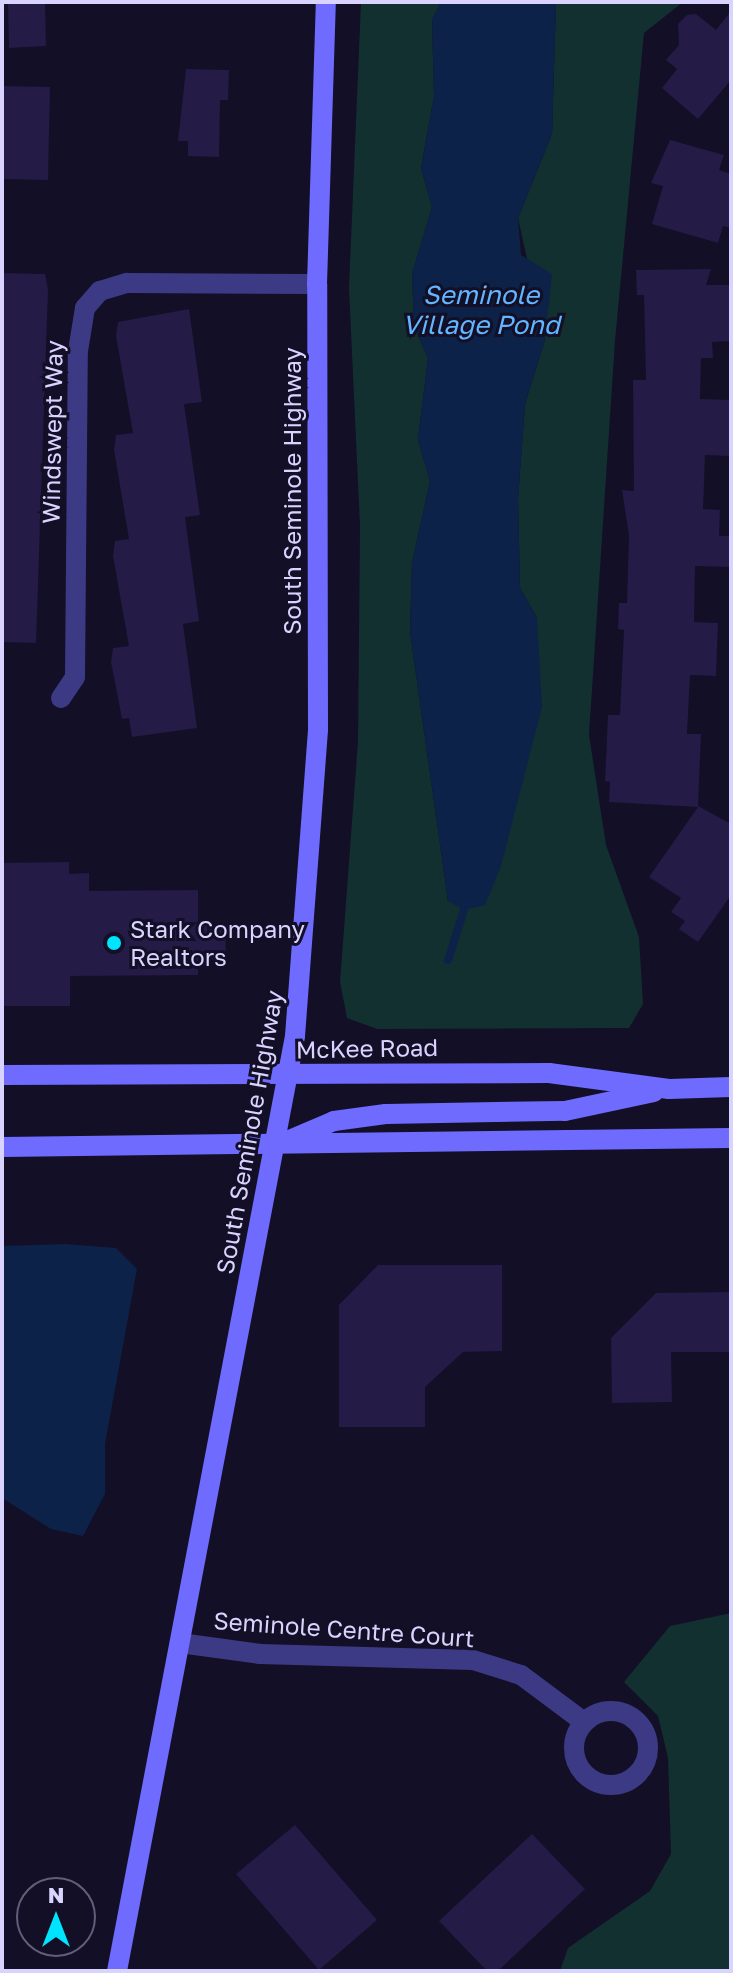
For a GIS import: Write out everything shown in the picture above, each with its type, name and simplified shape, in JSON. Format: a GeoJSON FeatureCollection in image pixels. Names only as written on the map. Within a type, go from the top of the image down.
{"type":"FeatureCollection","features":[{"type":"Feature","properties":{"kind":"street","name":"South Seminole Highway"},"geometry":{"type":"LineString","coordinates":[[117,1971],[290,1075],[318,729],[317,284],[326,2]]}},
{"type":"Feature","properties":{"kind":"street","name":"Windswept Way"},"geometry":{"type":"LineString","coordinates":[[61,698],[75,677],[78,351],[85,308],[100,291],[127,283],[317,284]]}},
{"type":"Feature","properties":{"kind":"street","name":"McKee Road"},"geometry":{"type":"LineString","coordinates":[[2,1075],[549,1073],[669,1089],[731,1087]]}},
{"type":"Feature","properties":{"kind":"street"},"geometry":{"type":"LineString","coordinates":[[277,1145],[334,1121],[386,1114],[565,1111],[669,1089]]}},
{"type":"Feature","properties":{"kind":"street"},"geometry":{"type":"LineString","coordinates":[[2,1147],[731,1138]]}},
{"type":"Feature","properties":{"kind":"street","name":"Seminole Centre Court"},"geometry":{"type":"LineString","coordinates":[[180,1643],[260,1654],[473,1660],[521,1675],[584,1722]]}},
{"type":"Feature","properties":{"kind":"green space"},"geometry":{"type":"Polygon","coordinates":[[[361,2],[441,2],[432,20],[434,96],[421,168],[432,207],[412,274],[414,326],[428,358],[418,440],[430,481],[412,563],[410,632],[448,901],[537,618],[520,588],[518,499],[525,404],[545,340],[518,218],[552,134],[556,2],[683,2],[644,33],[615,341],[589,735],[606,845],[639,937],[643,1004],[629,1028],[377,1029],[347,1018],[340,982],[358,742],[360,526],[349,288],[361,2]]]}},
{"type":"Feature","properties":{"kind":"green space"},"geometry":{"type":"Polygon","coordinates":[[[731,1613],[731,1971],[560,1971],[568,1948],[650,1891],[671,1854],[668,1758],[658,1716],[624,1682],[670,1626],[731,1613]]]}},
{"type":"Feature","properties":{"kind":"water","name":"Seminole Village Pond"},"geometry":{"type":"Polygon","coordinates":[[[441,2],[556,2],[552,134],[518,218],[521,255],[552,274],[545,340],[525,404],[518,499],[520,588],[537,618],[542,707],[501,866],[485,905],[464,910],[448,901],[410,632],[412,563],[430,481],[418,440],[428,358],[414,326],[412,274],[432,207],[421,168],[434,96],[432,20],[441,2]]]}},
{"type":"Feature","properties":{"kind":"water"},"geometry":{"type":"Polygon","coordinates":[[[66,1244],[116,1248],[137,1269],[105,1444],[105,1494],[83,1536],[51,1529],[2,1498],[2,1246],[66,1244]]]}},
{"type":"Feature","properties":{"kind":"building"},"geometry":{"type":"Polygon","coordinates":[[[8,2],[45,2],[46,46],[9,48],[8,2]]]}},
{"type":"Feature","properties":{"kind":"building"},"geometry":{"type":"Polygon","coordinates":[[[731,11],[731,80],[698,119],[662,88],[677,69],[666,60],[679,45],[678,24],[687,15],[696,14],[716,30],[731,11]]]}},
{"type":"Feature","properties":{"kind":"building"},"geometry":{"type":"Polygon","coordinates":[[[186,69],[229,70],[228,100],[220,100],[219,157],[188,156],[188,141],[178,141],[186,69]]]}},
{"type":"Feature","properties":{"kind":"building"},"geometry":{"type":"Polygon","coordinates":[[[2,86],[50,87],[48,180],[2,179],[2,86]]]}},
{"type":"Feature","properties":{"kind":"building"},"geometry":{"type":"Polygon","coordinates":[[[670,140],[724,155],[719,170],[731,174],[731,228],[723,226],[718,243],[652,224],[663,186],[651,183],[670,140]]]}},
{"type":"Feature","properties":{"kind":"building"},"geometry":{"type":"Polygon","coordinates":[[[711,269],[706,285],[731,285],[731,341],[712,342],[713,358],[701,358],[700,399],[730,400],[731,456],[705,455],[703,509],[720,510],[719,536],[730,536],[729,567],[695,566],[694,622],[718,623],[716,676],[690,675],[687,734],[701,734],[698,806],[731,824],[731,895],[698,942],[679,929],[685,921],[671,912],[681,898],[649,877],[698,807],[609,802],[610,782],[605,781],[608,715],[620,715],[624,630],[618,629],[619,603],[627,603],[629,535],[622,490],[634,491],[633,380],[646,380],[644,295],[637,295],[636,270],[711,269]]]}},
{"type":"Feature","properties":{"kind":"building"},"geometry":{"type":"Polygon","coordinates":[[[2,273],[45,274],[48,289],[36,643],[2,642],[2,273]]]}},
{"type":"Feature","properties":{"kind":"building"},"geometry":{"type":"Polygon","coordinates":[[[189,309],[202,402],[184,404],[200,515],[185,517],[199,621],[183,624],[197,728],[132,737],[129,718],[122,719],[111,662],[113,648],[129,646],[113,556],[115,541],[129,539],[114,450],[116,435],[133,433],[116,336],[118,322],[189,309]]]}},
{"type":"Feature","properties":{"kind":"building","name":"Stark Company Realtors"},"geometry":{"type":"Polygon","coordinates":[[[69,862],[69,874],[89,873],[89,891],[198,890],[198,925],[225,925],[226,960],[198,960],[198,975],[70,976],[70,1006],[2,1006],[2,863],[69,862]]]}},
{"type":"Feature","properties":{"kind":"building"},"geometry":{"type":"Polygon","coordinates":[[[378,1265],[502,1265],[502,1351],[463,1352],[425,1387],[425,1427],[339,1427],[339,1305],[378,1265]]]}},
{"type":"Feature","properties":{"kind":"building"},"geometry":{"type":"Polygon","coordinates":[[[731,1292],[731,1352],[671,1352],[672,1402],[612,1403],[611,1338],[656,1293],[731,1292]]]}},
{"type":"Feature","properties":{"kind":"building"},"geometry":{"type":"Polygon","coordinates":[[[295,1825],[377,1920],[319,1970],[236,1874],[295,1825]]]}},
{"type":"Feature","properties":{"kind":"building"},"geometry":{"type":"Polygon","coordinates":[[[532,1834],[585,1889],[498,1971],[487,1971],[439,1921],[532,1834]]]}},
{"type":"Feature","properties":{"kind":"waterway"},"geometry":{"type":"LineString","coordinates":[[448,960],[464,910]]}},
{"type":"Feature","properties":{"kind":"place","name":"Stark Company Realtors"},"geometry":{"type":"Point","coordinates":[114,943]}}]}
